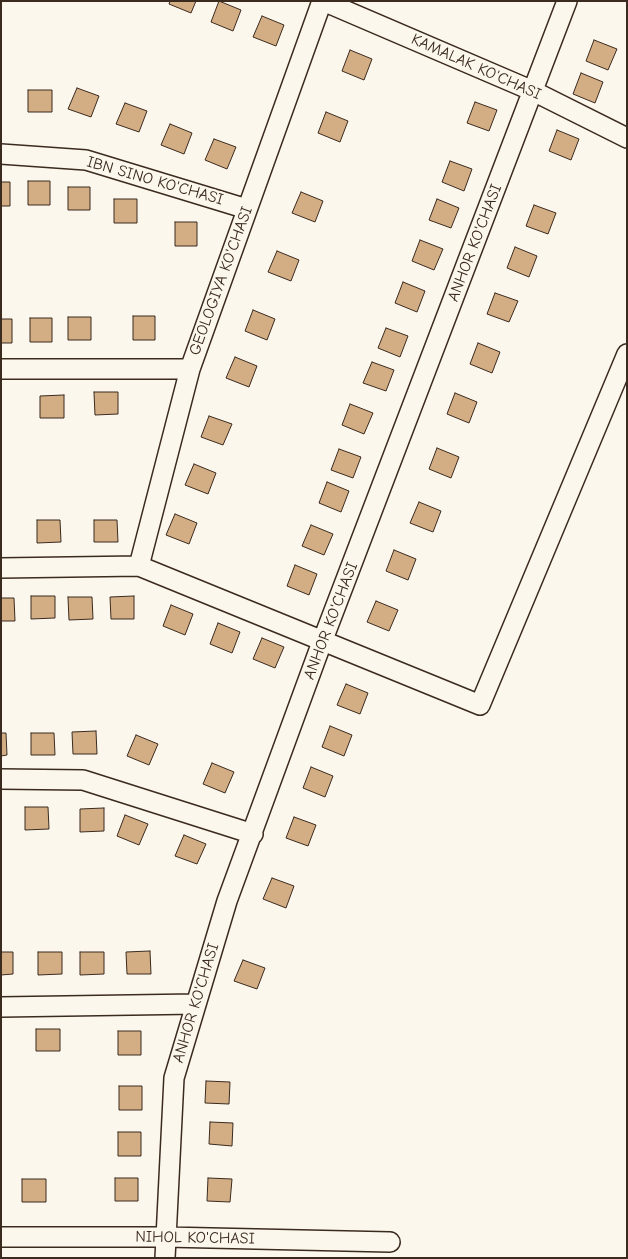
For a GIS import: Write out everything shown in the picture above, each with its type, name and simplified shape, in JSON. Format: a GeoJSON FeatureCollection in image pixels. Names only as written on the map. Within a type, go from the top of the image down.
{"type":"FeatureCollection","features":[{"type":"Feature","properties":{"kind":"street","name":"KAMALAK KO'CHASI"},"geometry":{"type":"LineString","coordinates":[[323,1],[533,91],[627,138]]}},
{"type":"Feature","properties":{"kind":"street","name":"GEOLOGIYA KO'CHASI"},"geometry":{"type":"LineString","coordinates":[[138,566],[190,369],[323,1]]}},
{"type":"Feature","properties":{"kind":"street","name":"ANHOR KO'CHASI"},"geometry":{"type":"LineString","coordinates":[[165,1258],[174,1078],[228,901],[322,642],[567,1]]}},
{"type":"Feature","properties":{"kind":"street","name":"IBN SINO KO'CHASI"},"geometry":{"type":"LineString","coordinates":[[1,154],[86,160],[247,209]]}},
{"type":"Feature","properties":{"kind":"street"},"geometry":{"type":"LineString","coordinates":[[1,568],[138,566],[480,705],[627,354]]}},
{"type":"Feature","properties":{"kind":"street"},"geometry":{"type":"LineString","coordinates":[[1,369],[190,369]]}},
{"type":"Feature","properties":{"kind":"street"},"geometry":{"type":"LineString","coordinates":[[1,779],[83,780],[253,834]]}},
{"type":"Feature","properties":{"kind":"street"},"geometry":{"type":"LineString","coordinates":[[1,1006],[196,1004]]}},
{"type":"Feature","properties":{"kind":"street","name":"NIHOL KO'CHASI"},"geometry":{"type":"LineString","coordinates":[[1,1236],[166,1236],[390,1242]]}},
{"type":"Feature","properties":{"kind":"building"},"geometry":{"type":"Polygon","coordinates":[[[170,1],[196,1],[191,13],[169,4],[170,1]]]}},
{"type":"Feature","properties":{"kind":"building"},"geometry":{"type":"Polygon","coordinates":[[[219,1],[241,10],[233,31],[211,22],[219,1]]]}},
{"type":"Feature","properties":{"kind":"building"},"geometry":{"type":"Polygon","coordinates":[[[262,16],[284,25],[276,46],[253,37],[262,16]]]}},
{"type":"Feature","properties":{"kind":"building"},"geometry":{"type":"Polygon","coordinates":[[[594,40],[617,49],[608,70],[586,61],[594,40]]]}},
{"type":"Feature","properties":{"kind":"building"},"geometry":{"type":"Polygon","coordinates":[[[350,50],[372,59],[364,80],[342,71],[350,50]]]}},
{"type":"Feature","properties":{"kind":"building"},"geometry":{"type":"Polygon","coordinates":[[[581,73],[603,82],[595,103],[573,94],[581,73]]]}},
{"type":"Feature","properties":{"kind":"building"},"geometry":{"type":"Polygon","coordinates":[[[77,88],[99,96],[91,117],[68,109],[77,88]]]}},
{"type":"Feature","properties":{"kind":"building"},"geometry":{"type":"Polygon","coordinates":[[[28,90],[52,90],[52,112],[28,112],[28,90]]]}},
{"type":"Feature","properties":{"kind":"building"},"geometry":{"type":"Polygon","coordinates":[[[475,102],[497,110],[489,131],[467,123],[475,102]]]}},
{"type":"Feature","properties":{"kind":"building"},"geometry":{"type":"Polygon","coordinates":[[[125,103],[147,111],[139,132],[116,124],[125,103]]]}},
{"type":"Feature","properties":{"kind":"building"},"geometry":{"type":"Polygon","coordinates":[[[326,112],[348,121],[340,142],[318,133],[326,112]]]}},
{"type":"Feature","properties":{"kind":"building"},"geometry":{"type":"Polygon","coordinates":[[[170,124],[192,133],[184,154],[161,145],[170,124]]]}},
{"type":"Feature","properties":{"kind":"building"},"geometry":{"type":"Polygon","coordinates":[[[557,130],[579,139],[571,160],[549,151],[557,130]]]}},
{"type":"Feature","properties":{"kind":"building"},"geometry":{"type":"Polygon","coordinates":[[[214,139],[236,147],[227,169],[205,160],[214,139]]]}},
{"type":"Feature","properties":{"kind":"building"},"geometry":{"type":"Polygon","coordinates":[[[450,161],[472,169],[464,191],[442,182],[450,161]]]}},
{"type":"Feature","properties":{"kind":"building"},"geometry":{"type":"Polygon","coordinates":[[[28,181],[50,181],[50,205],[28,205],[28,181]]]}},
{"type":"Feature","properties":{"kind":"building"},"geometry":{"type":"Polygon","coordinates":[[[1,182],[10,182],[10,206],[1,206],[1,182]]]}},
{"type":"Feature","properties":{"kind":"building"},"geometry":{"type":"Polygon","coordinates":[[[68,187],[90,187],[90,210],[68,210],[68,187]]]}},
{"type":"Feature","properties":{"kind":"building"},"geometry":{"type":"Polygon","coordinates":[[[301,192],[323,201],[315,222],[292,213],[301,192]]]}},
{"type":"Feature","properties":{"kind":"building"},"geometry":{"type":"Polygon","coordinates":[[[114,199],[137,199],[137,223],[114,223],[114,199]]]}},
{"type":"Feature","properties":{"kind":"building"},"geometry":{"type":"Polygon","coordinates":[[[437,199],[459,208],[451,228],[429,220],[437,199]]]}},
{"type":"Feature","properties":{"kind":"building"},"geometry":{"type":"Polygon","coordinates":[[[534,205],[556,213],[548,234],[526,226],[534,205]]]}},
{"type":"Feature","properties":{"kind":"building"},"geometry":{"type":"Polygon","coordinates":[[[175,222],[197,222],[197,246],[175,246],[175,222]]]}},
{"type":"Feature","properties":{"kind":"building"},"geometry":{"type":"Polygon","coordinates":[[[420,240],[443,249],[434,270],[412,261],[420,240]]]}},
{"type":"Feature","properties":{"kind":"building"},"geometry":{"type":"Polygon","coordinates":[[[515,247],[537,256],[529,277],[507,268],[515,247]]]}},
{"type":"Feature","properties":{"kind":"building"},"geometry":{"type":"Polygon","coordinates":[[[277,251],[299,260],[291,281],[268,272],[277,251]]]}},
{"type":"Feature","properties":{"kind":"building"},"geometry":{"type":"Polygon","coordinates":[[[403,282],[425,291],[417,312],[395,303],[403,282]]]}},
{"type":"Feature","properties":{"kind":"building"},"geometry":{"type":"Polygon","coordinates":[[[495,293],[518,301],[509,322],[487,314],[495,293]]]}},
{"type":"Feature","properties":{"kind":"building"},"geometry":{"type":"Polygon","coordinates":[[[253,310],[275,319],[267,340],[245,331],[253,310]]]}},
{"type":"Feature","properties":{"kind":"building"},"geometry":{"type":"Polygon","coordinates":[[[133,316],[155,316],[155,340],[133,340],[133,316]]]}},
{"type":"Feature","properties":{"kind":"building"},"geometry":{"type":"Polygon","coordinates":[[[68,317],[91,317],[91,340],[68,340],[68,317]]]}},
{"type":"Feature","properties":{"kind":"building"},"geometry":{"type":"Polygon","coordinates":[[[30,318],[52,318],[52,342],[30,342],[30,318]]]}},
{"type":"Feature","properties":{"kind":"building"},"geometry":{"type":"Polygon","coordinates":[[[1,319],[12,319],[12,343],[1,343],[1,319]]]}},
{"type":"Feature","properties":{"kind":"building"},"geometry":{"type":"Polygon","coordinates":[[[386,328],[408,336],[400,357],[378,348],[386,328]]]}},
{"type":"Feature","properties":{"kind":"building"},"geometry":{"type":"Polygon","coordinates":[[[478,343],[500,352],[492,373],[470,364],[478,343]]]}},
{"type":"Feature","properties":{"kind":"building"},"geometry":{"type":"Polygon","coordinates":[[[235,357],[257,366],[249,387],[226,378],[235,357]]]}},
{"type":"Feature","properties":{"kind":"building"},"geometry":{"type":"Polygon","coordinates":[[[372,362],[394,370],[386,391],[363,383],[372,362]]]}},
{"type":"Feature","properties":{"kind":"building"},"geometry":{"type":"Polygon","coordinates":[[[94,392],[118,392],[118,414],[95,415],[94,392]]]}},
{"type":"Feature","properties":{"kind":"building"},"geometry":{"type":"Polygon","coordinates":[[[455,393],[477,402],[469,423],[447,414],[455,393]]]}},
{"type":"Feature","properties":{"kind":"building"},"geometry":{"type":"Polygon","coordinates":[[[64,395],[64,418],[40,418],[40,396],[64,395]]]}},
{"type":"Feature","properties":{"kind":"building"},"geometry":{"type":"Polygon","coordinates":[[[350,404],[373,413],[364,434],[342,425],[350,404]]]}},
{"type":"Feature","properties":{"kind":"building"},"geometry":{"type":"Polygon","coordinates":[[[209,416],[232,424],[223,445],[201,437],[209,416]]]}},
{"type":"Feature","properties":{"kind":"building"},"geometry":{"type":"Polygon","coordinates":[[[437,448],[459,457],[451,478],[429,469],[437,448]]]}},
{"type":"Feature","properties":{"kind":"building"},"geometry":{"type":"Polygon","coordinates":[[[339,449],[361,457],[353,478],[331,470],[339,449]]]}},
{"type":"Feature","properties":{"kind":"building"},"geometry":{"type":"Polygon","coordinates":[[[194,464],[216,473],[208,494],[185,485],[194,464]]]}},
{"type":"Feature","properties":{"kind":"building"},"geometry":{"type":"Polygon","coordinates":[[[327,482],[349,491],[341,512],[319,503],[327,482]]]}},
{"type":"Feature","properties":{"kind":"building"},"geometry":{"type":"Polygon","coordinates":[[[419,502],[441,511],[433,532],[410,523],[419,502]]]}},
{"type":"Feature","properties":{"kind":"building"},"geometry":{"type":"Polygon","coordinates":[[[175,514],[197,523],[189,544],[166,535],[175,514]]]}},
{"type":"Feature","properties":{"kind":"building"},"geometry":{"type":"Polygon","coordinates":[[[37,520],[60,520],[61,542],[37,543],[37,520]]]}},
{"type":"Feature","properties":{"kind":"building"},"geometry":{"type":"Polygon","coordinates":[[[94,520],[117,520],[118,542],[94,542],[94,520]]]}},
{"type":"Feature","properties":{"kind":"building"},"geometry":{"type":"Polygon","coordinates":[[[311,525],[333,534],[324,555],[302,546],[311,525]]]}},
{"type":"Feature","properties":{"kind":"building"},"geometry":{"type":"Polygon","coordinates":[[[394,550],[416,559],[408,580],[386,571],[394,550]]]}},
{"type":"Feature","properties":{"kind":"building"},"geometry":{"type":"Polygon","coordinates":[[[295,565],[317,574],[309,595],[287,586],[295,565]]]}},
{"type":"Feature","properties":{"kind":"building"},"geometry":{"type":"Polygon","coordinates":[[[31,596],[55,596],[55,618],[31,619],[31,596]]]}},
{"type":"Feature","properties":{"kind":"building"},"geometry":{"type":"Polygon","coordinates":[[[134,596],[134,619],[111,619],[110,597],[134,596]]]}},
{"type":"Feature","properties":{"kind":"building"},"geometry":{"type":"Polygon","coordinates":[[[68,597],[92,597],[93,619],[69,620],[68,597]]]}},
{"type":"Feature","properties":{"kind":"building"},"geometry":{"type":"Polygon","coordinates":[[[1,598],[14,598],[15,621],[1,621],[1,598]]]}},
{"type":"Feature","properties":{"kind":"building"},"geometry":{"type":"Polygon","coordinates":[[[376,601],[398,610],[389,631],[367,622],[376,601]]]}},
{"type":"Feature","properties":{"kind":"building"},"geometry":{"type":"Polygon","coordinates":[[[171,605],[193,614],[185,635],[163,626],[171,605]]]}},
{"type":"Feature","properties":{"kind":"building"},"geometry":{"type":"Polygon","coordinates":[[[218,623],[240,632],[232,653],[210,644],[218,623]]]}},
{"type":"Feature","properties":{"kind":"building"},"geometry":{"type":"Polygon","coordinates":[[[262,638],[284,647],[275,668],[253,659],[262,638]]]}},
{"type":"Feature","properties":{"kind":"building"},"geometry":{"type":"Polygon","coordinates":[[[346,684],[368,693],[360,714],[337,705],[346,684]]]}},
{"type":"Feature","properties":{"kind":"building"},"geometry":{"type":"Polygon","coordinates":[[[330,726],[352,735],[344,756],[322,747],[330,726]]]}},
{"type":"Feature","properties":{"kind":"building"},"geometry":{"type":"Polygon","coordinates":[[[96,731],[97,754],[73,754],[72,732],[96,731]]]}},
{"type":"Feature","properties":{"kind":"building"},"geometry":{"type":"Polygon","coordinates":[[[1,733],[6,733],[7,755],[1,756],[1,733]]]}},
{"type":"Feature","properties":{"kind":"building"},"geometry":{"type":"Polygon","coordinates":[[[31,733],[54,733],[55,755],[31,755],[31,733]]]}},
{"type":"Feature","properties":{"kind":"building"},"geometry":{"type":"Polygon","coordinates":[[[136,735],[158,744],[149,765],[127,756],[136,735]]]}},
{"type":"Feature","properties":{"kind":"building"},"geometry":{"type":"Polygon","coordinates":[[[212,763],[234,772],[225,793],[203,784],[212,763]]]}},
{"type":"Feature","properties":{"kind":"building"},"geometry":{"type":"Polygon","coordinates":[[[311,767],[333,776],[325,797],[303,788],[311,767]]]}},
{"type":"Feature","properties":{"kind":"building"},"geometry":{"type":"Polygon","coordinates":[[[25,807],[48,807],[49,829],[25,830],[25,807]]]}},
{"type":"Feature","properties":{"kind":"building"},"geometry":{"type":"Polygon","coordinates":[[[104,808],[104,831],[80,832],[80,809],[104,808]]]}},
{"type":"Feature","properties":{"kind":"building"},"geometry":{"type":"Polygon","coordinates":[[[125,815],[148,824],[139,845],[117,836],[125,815]]]}},
{"type":"Feature","properties":{"kind":"building"},"geometry":{"type":"Polygon","coordinates":[[[294,817],[316,825],[308,846],[286,838],[294,817]]]}},
{"type":"Feature","properties":{"kind":"building"},"geometry":{"type":"Polygon","coordinates":[[[184,835],[206,844],[197,864],[175,856],[184,835]]]}},
{"type":"Feature","properties":{"kind":"building"},"geometry":{"type":"Polygon","coordinates":[[[272,878],[294,886],[286,908],[263,899],[272,878]]]}},
{"type":"Feature","properties":{"kind":"building"},"geometry":{"type":"Polygon","coordinates":[[[150,951],[151,974],[127,974],[126,952],[150,951]]]}},
{"type":"Feature","properties":{"kind":"building"},"geometry":{"type":"Polygon","coordinates":[[[1,952],[13,952],[13,974],[1,975],[1,952]]]}},
{"type":"Feature","properties":{"kind":"building"},"geometry":{"type":"Polygon","coordinates":[[[38,952],[62,952],[62,974],[38,975],[38,952]]]}},
{"type":"Feature","properties":{"kind":"building"},"geometry":{"type":"Polygon","coordinates":[[[80,952],[104,952],[104,974],[80,975],[80,952]]]}},
{"type":"Feature","properties":{"kind":"building"},"geometry":{"type":"Polygon","coordinates":[[[243,960],[265,968],[257,989],[234,981],[243,960]]]}},
{"type":"Feature","properties":{"kind":"building"},"geometry":{"type":"Polygon","coordinates":[[[36,1029],[60,1029],[60,1051],[36,1051],[36,1029]]]}},
{"type":"Feature","properties":{"kind":"building"},"geometry":{"type":"Polygon","coordinates":[[[118,1031],[141,1031],[141,1055],[118,1055],[118,1031]]]}},
{"type":"Feature","properties":{"kind":"building"},"geometry":{"type":"Polygon","coordinates":[[[206,1081],[230,1082],[229,1104],[205,1103],[206,1081]]]}},
{"type":"Feature","properties":{"kind":"building"},"geometry":{"type":"Polygon","coordinates":[[[119,1086],[142,1086],[142,1110],[119,1110],[119,1086]]]}},
{"type":"Feature","properties":{"kind":"building"},"geometry":{"type":"Polygon","coordinates":[[[210,1122],[233,1123],[232,1146],[209,1144],[210,1122]]]}},
{"type":"Feature","properties":{"kind":"building"},"geometry":{"type":"Polygon","coordinates":[[[118,1132],[141,1132],[141,1156],[118,1156],[118,1132]]]}},
{"type":"Feature","properties":{"kind":"building"},"geometry":{"type":"Polygon","coordinates":[[[115,1178],[138,1178],[138,1201],[115,1201],[115,1178]]]}},
{"type":"Feature","properties":{"kind":"building"},"geometry":{"type":"Polygon","coordinates":[[[208,1178],[232,1179],[230,1202],[207,1201],[208,1178]]]}},
{"type":"Feature","properties":{"kind":"building"},"geometry":{"type":"Polygon","coordinates":[[[22,1179],[46,1179],[46,1202],[22,1202],[22,1179]]]}}]}
